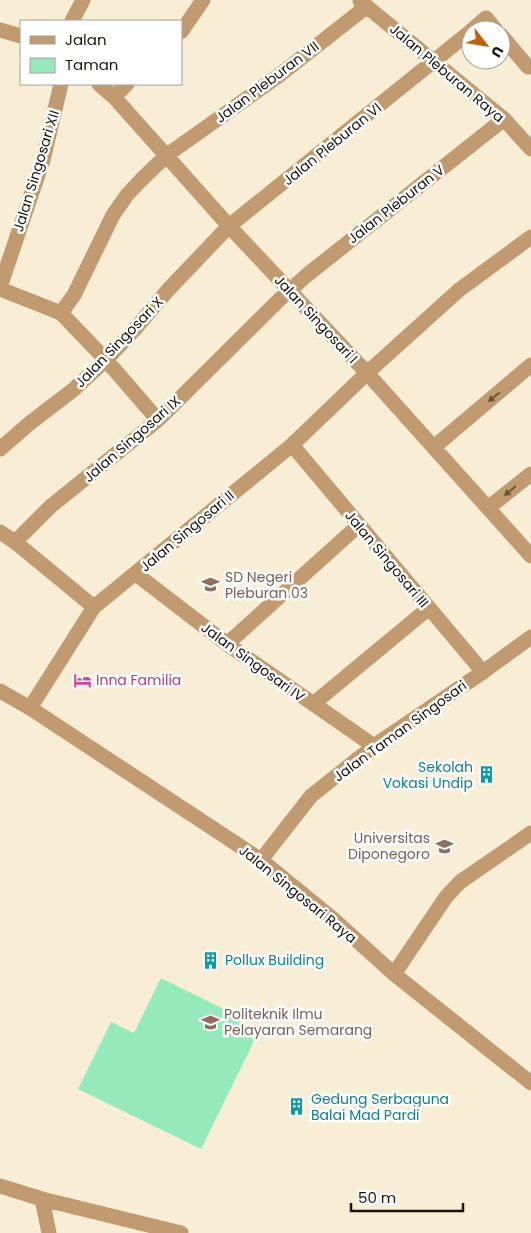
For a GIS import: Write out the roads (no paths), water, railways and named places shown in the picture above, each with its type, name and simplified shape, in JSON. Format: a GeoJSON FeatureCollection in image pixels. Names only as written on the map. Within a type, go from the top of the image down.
{"type":"FeatureCollection","features":[{"type":"Feature","properties":{"kind":"street"},"geometry":{"type":"LineString","coordinates":[[73,20],[83,0]]}},
{"type":"Feature","properties":{"kind":"street"},"geometry":{"type":"LineString","coordinates":[[182,31],[203,0]]}},
{"type":"Feature","properties":{"kind":"street","name":"Jalan Pleburan Raya"},"geometry":{"type":"LineString","coordinates":[[363,3],[504,119],[531,149]]}},
{"type":"Feature","properties":{"kind":"street","name":"Jalan Pleburan VII"},"geometry":{"type":"LineString","coordinates":[[61,313],[74,295],[113,215],[127,195],[166,155],[277,77],[363,3]]}},
{"type":"Feature","properties":{"kind":"street"},"geometry":{"type":"LineString","coordinates":[[0,30],[20,36]]}},
{"type":"Feature","properties":{"kind":"street","name":"Jalan Pleburan VI"},"geometry":{"type":"LineString","coordinates":[[229,226],[461,39]]}},
{"type":"Feature","properties":{"kind":"street"},"geometry":{"type":"LineString","coordinates":[[511,47],[528,68]]}},
{"type":"Feature","properties":{"kind":"street","name":"Jalan Singosari XII"},"geometry":{"type":"LineString","coordinates":[[0,288],[43,160],[61,85]]}},
{"type":"Feature","properties":{"kind":"street","name":"Jalan Singosari I"},"geometry":{"type":"LineString","coordinates":[[100,85],[114,97],[229,226],[367,373],[531,556]]}},
{"type":"Feature","properties":{"kind":"street"},"geometry":{"type":"LineString","coordinates":[[114,97],[126,85]]}},
{"type":"Feature","properties":{"kind":"street","name":"Jalan Pleburan V"},"geometry":{"type":"LineString","coordinates":[[289,291],[504,119]]}},
{"type":"Feature","properties":{"kind":"street","name":"Jalan Singosari X"},"geometry":{"type":"LineString","coordinates":[[0,449],[73,390],[106,360],[168,290],[229,226]]}},
{"type":"Feature","properties":{"kind":"street","name":"Jalan Singosari II"},"geometry":{"type":"LineString","coordinates":[[30,708],[94,608],[292,445],[367,373],[459,290],[531,237]]}},
{"type":"Feature","properties":{"kind":"street"},"geometry":{"type":"LineString","coordinates":[[0,288],[61,313],[106,360],[158,420]]}},
{"type":"Feature","properties":{"kind":"street","name":"Jalan Singosari IX"},"geometry":{"type":"LineString","coordinates":[[15,542],[51,506],[158,420],[289,291]]}},
{"type":"Feature","properties":{"kind":"street"},"geometry":{"type":"LineString","coordinates":[[434,447],[531,365]]}},
{"type":"Feature","properties":{"kind":"street","name":"Jalan Singosari III"},"geometry":{"type":"LineString","coordinates":[[292,445],[483,672]]}},
{"type":"Feature","properties":{"kind":"street"},"geometry":{"type":"LineString","coordinates":[[488,508],[531,474]]}},
{"type":"Feature","properties":{"kind":"street"},"geometry":{"type":"LineString","coordinates":[[227,644],[359,525]]}},
{"type":"Feature","properties":{"kind":"street"},"geometry":{"type":"LineString","coordinates":[[0,532],[15,542],[94,608]]}},
{"type":"Feature","properties":{"kind":"street","name":"Jalan Singosari IV"},"geometry":{"type":"LineString","coordinates":[[136,574],[227,644],[374,746]]}},
{"type":"Feature","properties":{"kind":"street"},"geometry":{"type":"LineString","coordinates":[[313,704],[429,608]]}},
{"type":"Feature","properties":{"kind":"street","name":"Jalan Taman Singosari"},"geometry":{"type":"LineString","coordinates":[[261,860],[312,796],[374,746],[531,637]]}},
{"type":"Feature","properties":{"kind":"street","name":"Jalan Singosari Raya"},"geometry":{"type":"LineString","coordinates":[[0,691],[30,708],[261,860],[332,918],[394,974],[531,1083]]}},
{"type":"Feature","properties":{"kind":"street"},"geometry":{"type":"LineString","coordinates":[[394,974],[446,897],[460,882],[531,833]]}},
{"type":"Feature","properties":{"kind":"street"},"geometry":{"type":"LineString","coordinates":[[0,1186],[42,1199],[181,1233]]}},
{"type":"Feature","properties":{"kind":"street"},"geometry":{"type":"LineString","coordinates":[[42,1199],[49,1233]]}},
{"type":"Feature","properties":{"kind":"place","name":"SD Negeri Pleburan 03"},"geometry":{"type":"Point","coordinates":[211,585]}},
{"type":"Feature","properties":{"kind":"place","name":"Inna Familia"},"geometry":{"type":"Point","coordinates":[82,680]}},
{"type":"Feature","properties":{"kind":"place","name":"Sekolah Vokasi Undip"},"geometry":{"type":"Point","coordinates":[487,775]}},
{"type":"Feature","properties":{"kind":"place","name":"Universitas Diponegoro"},"geometry":{"type":"Point","coordinates":[444,846]}},
{"type":"Feature","properties":{"kind":"place","name":"Pollux Building"},"geometry":{"type":"Point","coordinates":[211,960]}},
{"type":"Feature","properties":{"kind":"place","name":"Politeknik Ilmu Pelayaran Semarang"},"geometry":{"type":"Point","coordinates":[210,1022]}},
{"type":"Feature","properties":{"kind":"place","name":"Gedung Serbaguna Balai Mad Pardi"},"geometry":{"type":"Point","coordinates":[297,1107]}}]}
